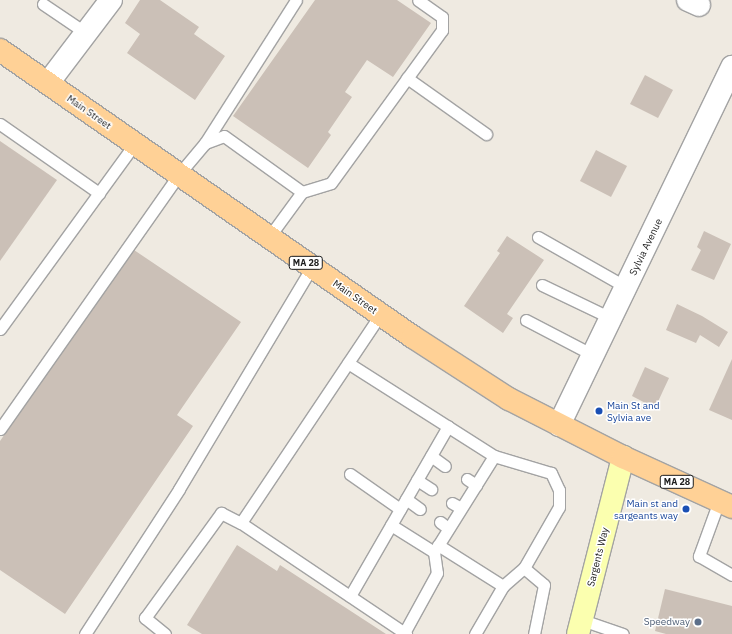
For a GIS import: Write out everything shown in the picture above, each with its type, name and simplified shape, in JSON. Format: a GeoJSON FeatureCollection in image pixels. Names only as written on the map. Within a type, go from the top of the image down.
{"type":"FeatureCollection","features":[{"type":"Feature","properties":{"kind":"main road","name":"Main Street"},"geometry":{"type":"LineString","coordinates":[[0,50],[380,315],[509,399],[623,457],[726,504]]}},
{"type":"Feature","properties":{"kind":"main road","name":"Sargents Way"},"geometry":{"type":"LineString","coordinates":[[580,627],[623,457]]}},
{"type":"Feature","properties":{"kind":"street"},"geometry":{"type":"LineString","coordinates":[[48,83],[111,0]]}},
{"type":"Feature","properties":{"kind":"street","name":"Sylvia Avenue"},"geometry":{"type":"LineString","coordinates":[[558,425],[732,67]]}},
{"type":"Feature","properties":{"kind":"lane"},"geometry":{"type":"LineString","coordinates":[[0,429],[179,174],[205,144],[296,0]]}},
{"type":"Feature","properties":{"kind":"lane"},"geometry":{"type":"LineString","coordinates":[[269,237],[302,192],[331,183],[442,30],[442,17],[418,0]]}},
{"type":"Feature","properties":{"kind":"lane"},"geometry":{"type":"LineString","coordinates":[[42,1],[86,33]]}},
{"type":"Feature","properties":{"kind":"lane"},"geometry":{"type":"LineString","coordinates":[[407,78],[486,134]]}},
{"type":"Feature","properties":{"kind":"lane"},"geometry":{"type":"LineString","coordinates":[[0,124],[99,193]]}},
{"type":"Feature","properties":{"kind":"lane"},"geometry":{"type":"LineString","coordinates":[[205,144],[224,136],[302,192]]}},
{"type":"Feature","properties":{"kind":"lane"},"geometry":{"type":"LineString","coordinates":[[0,329],[135,143]]}},
{"type":"Feature","properties":{"kind":"lane"},"geometry":{"type":"LineString","coordinates":[[538,237],[626,287]]}},
{"type":"Feature","properties":{"kind":"lane"},"geometry":{"type":"LineString","coordinates":[[85,634],[179,489],[312,267]]}},
{"type":"Feature","properties":{"kind":"lane"},"geometry":{"type":"LineString","coordinates":[[542,285],[611,318]]}},
{"type":"Feature","properties":{"kind":"lane"},"geometry":{"type":"LineString","coordinates":[[241,523],[380,315]]}},
{"type":"Feature","properties":{"kind":"lane"},"geometry":{"type":"LineString","coordinates":[[526,320],[593,355]]}},
{"type":"Feature","properties":{"kind":"lane"},"geometry":{"type":"LineString","coordinates":[[348,363],[494,456],[552,473],[559,490],[559,507],[524,568],[503,586],[475,634]]}},
{"type":"Feature","properties":{"kind":"lane"},"geometry":{"type":"LineString","coordinates":[[350,596],[448,426]]}},
{"type":"Feature","properties":{"kind":"lane"},"geometry":{"type":"LineString","coordinates":[[431,456],[445,466]]}},
{"type":"Feature","properties":{"kind":"lane"},"geometry":{"type":"LineString","coordinates":[[165,634],[144,618],[221,512],[241,523],[405,633],[437,573],[436,548],[444,525],[471,482],[494,456]]}},
{"type":"Feature","properties":{"kind":"lane"},"geometry":{"type":"LineString","coordinates":[[350,474],[400,509]]}},
{"type":"Feature","properties":{"kind":"lane"},"geometry":{"type":"LineString","coordinates":[[417,480],[431,489]]}},
{"type":"Feature","properties":{"kind":"lane"},"geometry":{"type":"LineString","coordinates":[[406,499],[420,509]]}},
{"type":"Feature","properties":{"kind":"lane"},"geometry":{"type":"LineString","coordinates":[[726,504],[699,556],[732,575]]}},
{"type":"Feature","properties":{"kind":"lane"},"geometry":{"type":"LineString","coordinates":[[391,525],[436,548],[503,586]]}},
{"type":"Feature","properties":{"kind":"lane"},"geometry":{"type":"LineString","coordinates":[[524,568],[544,585],[534,634]]}},
{"type":"Feature","properties":{"kind":"lane"},"geometry":{"type":"LineString","coordinates":[[580,627],[623,634]]}},
{"type":"Feature","properties":{"kind":"building"},"geometry":{"type":"Polygon","coordinates":[[[140,0],[160,0],[199,27],[194,34],[225,56],[195,100],[127,53],[140,34],[125,23],[140,0]]]}},
{"type":"Feature","properties":{"kind":"building"},"geometry":{"type":"Polygon","coordinates":[[[315,0],[397,0],[431,23],[393,77],[367,60],[345,92],[352,97],[328,132],[331,135],[308,168],[233,116],[315,0]]]}},
{"type":"Feature","properties":{"kind":"building"},"geometry":{"type":"Polygon","coordinates":[[[645,75],[673,90],[658,118],[630,104],[645,75]]]}},
{"type":"Feature","properties":{"kind":"building"},"geometry":{"type":"Polygon","coordinates":[[[0,141],[57,180],[0,261],[0,141]]]}},
{"type":"Feature","properties":{"kind":"building"},"geometry":{"type":"Polygon","coordinates":[[[596,150],[627,166],[611,197],[580,181],[596,150]]]}},
{"type":"Feature","properties":{"kind":"building"},"geometry":{"type":"Polygon","coordinates":[[[704,231],[731,244],[714,280],[691,270],[701,250],[697,247],[704,231]]]}},
{"type":"Feature","properties":{"kind":"building"},"geometry":{"type":"Polygon","coordinates":[[[507,236],[544,260],[507,314],[513,318],[503,333],[464,306],[500,253],[497,251],[507,236]]]}},
{"type":"Feature","properties":{"kind":"building"},"geometry":{"type":"Polygon","coordinates":[[[134,250],[241,322],[177,415],[193,426],[65,614],[0,570],[0,441],[134,250]]]}},
{"type":"Feature","properties":{"kind":"building"},"geometry":{"type":"Polygon","coordinates":[[[677,304],[702,316],[728,332],[719,347],[700,335],[696,343],[666,330],[677,304]]]}},
{"type":"Feature","properties":{"kind":"building"},"geometry":{"type":"Polygon","coordinates":[[[732,359],[732,420],[709,410],[732,359]]]}},
{"type":"Feature","properties":{"kind":"building"},"geometry":{"type":"Polygon","coordinates":[[[645,367],[669,378],[655,408],[632,396],[645,367]]]}},
{"type":"Feature","properties":{"kind":"building"},"geometry":{"type":"Polygon","coordinates":[[[237,545],[277,571],[280,565],[386,634],[202,634],[187,625],[237,545]]]}},
{"type":"Feature","properties":{"kind":"building"},"geometry":{"type":"Polygon","coordinates":[[[665,589],[732,606],[732,634],[666,634],[655,631],[665,589]]]}},
{"type":"Feature","properties":{"kind":"place","name":"Main St and Sylvia ave"},"geometry":{"type":"Point","coordinates":[599,411]}},
{"type":"Feature","properties":{"kind":"place","name":"Main st and sargeants way"},"geometry":{"type":"Point","coordinates":[686,509]}},
{"type":"Feature","properties":{"kind":"place","name":"Speedway"},"geometry":{"type":"Point","coordinates":[698,622]}}]}
